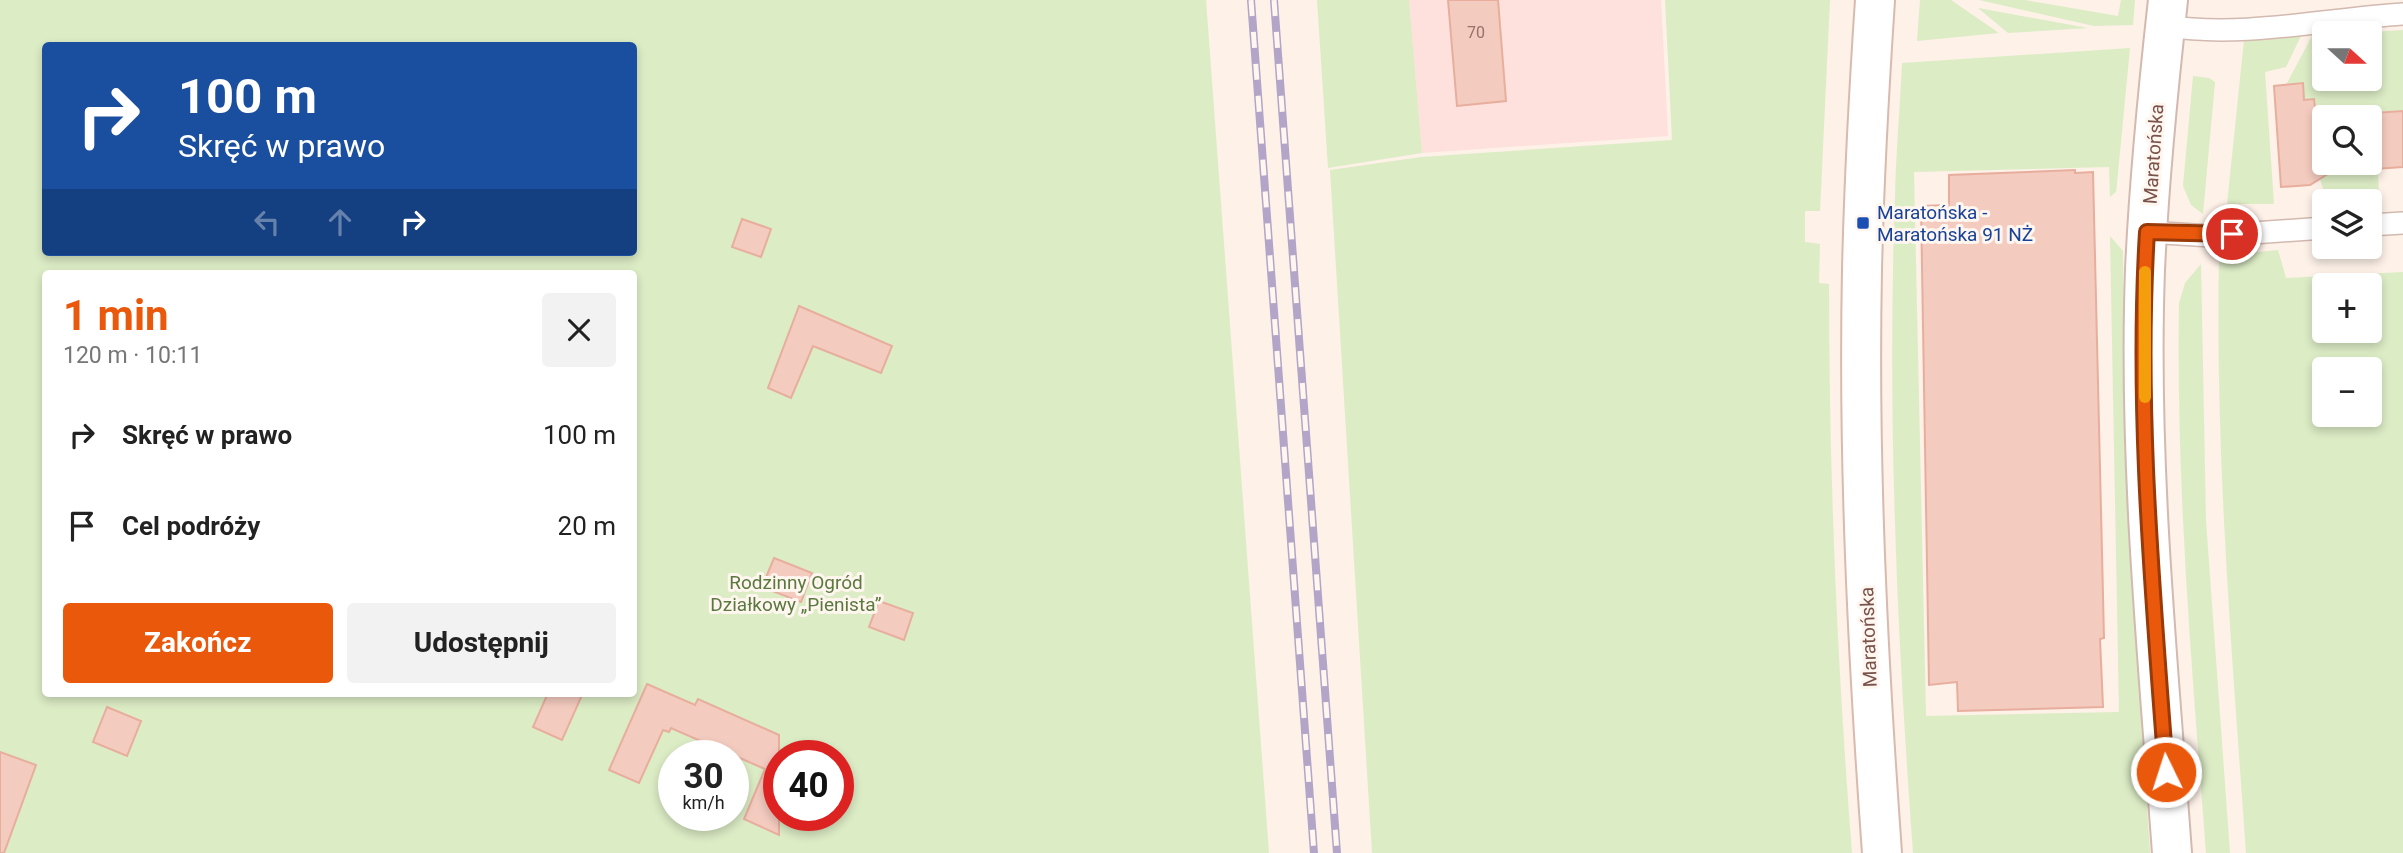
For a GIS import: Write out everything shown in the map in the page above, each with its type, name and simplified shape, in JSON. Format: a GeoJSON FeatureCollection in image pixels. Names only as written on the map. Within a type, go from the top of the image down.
{"type":"FeatureCollection","features":[{"type":"Feature","properties":{"kind":"main road","name":"Maratońska"},"geometry":{"type":"LineString","coordinates":[[1875,0],[1864,186],[1861,436],[1870,695],[1882,853]]}},
{"type":"Feature","properties":{"kind":"main road","name":"Maratońska"},"geometry":{"type":"LineString","coordinates":[[2167,13],[2156,109],[2147,232],[2145,313],[2147,480],[2172,853]]}},
{"type":"Feature","properties":{"kind":"lane"},"geometry":{"type":"LineString","coordinates":[[2167,13],[2198,31],[2403,14]]}},
{"type":"Feature","properties":{"kind":"lane"},"geometry":{"type":"LineString","coordinates":[[2382,224],[2403,223]]}},
{"type":"Feature","properties":{"kind":"lane"},"geometry":{"type":"LineString","coordinates":[[2147,232],[2211,236],[2312,229]]}},
{"type":"Feature","properties":{"kind":"shaded area"},"geometry":{"type":"Polygon","coordinates":[[[1409,0],[1661,0],[1668,136],[1422,153],[1409,0]]]}},
{"type":"Feature","properties":{"kind":"green space","name":"Rodzinny Ogród Działkowy „Pienista”"},"geometry":{"type":"Polygon","coordinates":[[[0,0],[1206,0],[1269,853],[0,853],[0,0]]]}},
{"type":"Feature","properties":{"kind":"green space"},"geometry":{"type":"Polygon","coordinates":[[[1317,0],[1409,0],[1422,153],[1328,168],[1317,0]]]}},
{"type":"Feature","properties":{"kind":"green space"},"geometry":{"type":"Polygon","coordinates":[[[1665,0],[1830,0],[1820,211],[1805,211],[1805,242],[1820,244],[1819,283],[1829,284],[1835,569],[1852,853],[1372,853],[1330,170],[1421,157],[1672,140],[1665,0]]]}},
{"type":"Feature","properties":{"kind":"green space"},"geometry":{"type":"Polygon","coordinates":[[[1920,0],[1951,0],[1999,33],[1917,41],[1920,0]]]}},
{"type":"Feature","properties":{"kind":"green space"},"geometry":{"type":"Polygon","coordinates":[[[1979,0],[2025,0],[2118,16],[2121,0],[2135,0],[2133,25],[2094,26],[1979,0]]]}},
{"type":"Feature","properties":{"kind":"green space"},"geometry":{"type":"Polygon","coordinates":[[[1978,8],[2088,28],[2008,33],[1978,8]]]}},
{"type":"Feature","properties":{"kind":"green space"},"geometry":{"type":"Polygon","coordinates":[[[2403,30],[2403,110],[2382,112],[2382,105],[2314,105],[2314,99],[2304,100],[2302,83],[2286,85],[2312,36],[2312,91],[2382,91],[2382,31],[2403,30]]]}},
{"type":"Feature","properties":{"kind":"green space"},"geometry":{"type":"Polygon","coordinates":[[[2301,36],[2286,67],[2265,72],[2274,204],[2227,204],[2244,40],[2301,36]]]}},
{"type":"Feature","properties":{"kind":"green space"},"geometry":{"type":"Polygon","coordinates":[[[2130,48],[2116,192],[2110,197],[2109,167],[1914,172],[1926,716],[2119,712],[2110,236],[2123,251],[2125,462],[2150,853],[1913,853],[1898,607],[1893,443],[1893,278],[1902,63],[2130,48]]]}},
{"type":"Feature","properties":{"kind":"green space"},"geometry":{"type":"Polygon","coordinates":[[[2193,76],[2209,78],[2215,82],[2203,214],[2191,205],[2183,186],[2193,76]]]}},
{"type":"Feature","properties":{"kind":"green space"},"geometry":{"type":"Polygon","coordinates":[[[2320,175],[2378,175],[2379,189],[2323,189],[2320,175]]]}},
{"type":"Feature","properties":{"kind":"green space"},"geometry":{"type":"Polygon","coordinates":[[[2278,250],[2286,278],[2312,277],[2312,343],[2382,343],[2382,273],[2403,272],[2403,853],[2246,853],[2222,480],[2219,256],[2278,250]]]}},
{"type":"Feature","properties":{"kind":"green space"},"geometry":{"type":"Polygon","coordinates":[[[2201,264],[2206,521],[2230,853],[2206,853],[2183,510],[2179,303],[2185,283],[2201,264]]]}},
{"type":"Feature","properties":{"kind":"building"},"geometry":{"type":"Polygon","coordinates":[[[1448,0],[1498,0],[1506,101],[1457,106],[1448,0]]]}},
{"type":"Feature","properties":{"kind":"building"},"geometry":{"type":"Polygon","coordinates":[[[2303,83],[2304,100],[2314,99],[2315,105],[2312,105],[2312,175],[2326,175],[2310,185],[2281,187],[2274,86],[2303,83]]]}},
{"type":"Feature","properties":{"kind":"building"},"geometry":{"type":"Polygon","coordinates":[[[2403,111],[2403,167],[2382,168],[2382,112],[2403,111]]]}},
{"type":"Feature","properties":{"kind":"building"},"geometry":{"type":"Polygon","coordinates":[[[2075,170],[2075,173],[2093,172],[2104,638],[2100,639],[2103,707],[1958,711],[1957,682],[1929,685],[1921,206],[1949,205],[1949,175],[2075,170]]]}},
{"type":"Feature","properties":{"kind":"building"},"geometry":{"type":"Polygon","coordinates":[[[742,219],[771,229],[761,257],[732,247],[742,219]]]}},
{"type":"Feature","properties":{"kind":"building"},"geometry":{"type":"Polygon","coordinates":[[[799,306],[892,346],[881,373],[813,346],[791,398],[768,388],[799,306]]]}},
{"type":"Feature","properties":{"kind":"building"},"geometry":{"type":"Polygon","coordinates":[[[774,558],[812,573],[801,602],[762,587],[774,558]]]}},
{"type":"Feature","properties":{"kind":"building"},"geometry":{"type":"Polygon","coordinates":[[[879,601],[913,613],[904,640],[869,627],[879,601]]]}},
{"type":"Feature","properties":{"kind":"building"},"geometry":{"type":"Polygon","coordinates":[[[647,684],[695,705],[698,699],[779,735],[779,740],[763,740],[763,768],[749,762],[749,740],[699,740],[671,728],[669,732],[663,730],[639,783],[609,770],[647,684]]]}},
{"type":"Feature","properties":{"kind":"building"},"geometry":{"type":"Polygon","coordinates":[[[546,697],[581,697],[562,740],[533,727],[546,697]]]}},
{"type":"Feature","properties":{"kind":"building"},"geometry":{"type":"Polygon","coordinates":[[[107,707],[141,721],[127,756],[93,742],[107,707]]]}},
{"type":"Feature","properties":{"kind":"building"},"geometry":{"type":"Polygon","coordinates":[[[0,752],[36,765],[4,853],[0,853],[0,752]]]}},
{"type":"Feature","properties":{"kind":"building"},"geometry":{"type":"Polygon","coordinates":[[[763,774],[763,828],[749,821],[749,807],[763,774]]]}},
{"type":"Feature","properties":{"kind":"railway"},"geometry":{"type":"LineString","coordinates":[[1251,0],[1314,853]]}},
{"type":"Feature","properties":{"kind":"railway"},"geometry":{"type":"LineString","coordinates":[[1274,0],[1337,853]]}},
{"type":"Feature","properties":{"kind":"slow traffic"},"geometry":{"type":"LineString","coordinates":[[2145,272],[2145,397]]}},
{"type":"Feature","properties":{"kind":"place","name":"Maratońska - Maratońska 91 NŻ"},"geometry":{"type":"Point","coordinates":[1863,223]}},
{"type":"Feature","properties":{"kind":"route"},"geometry":{"type":"LineString","coordinates":[[2166,772],[2147,480],[2147,232],[2211,236],[2232,234]]}}]}
